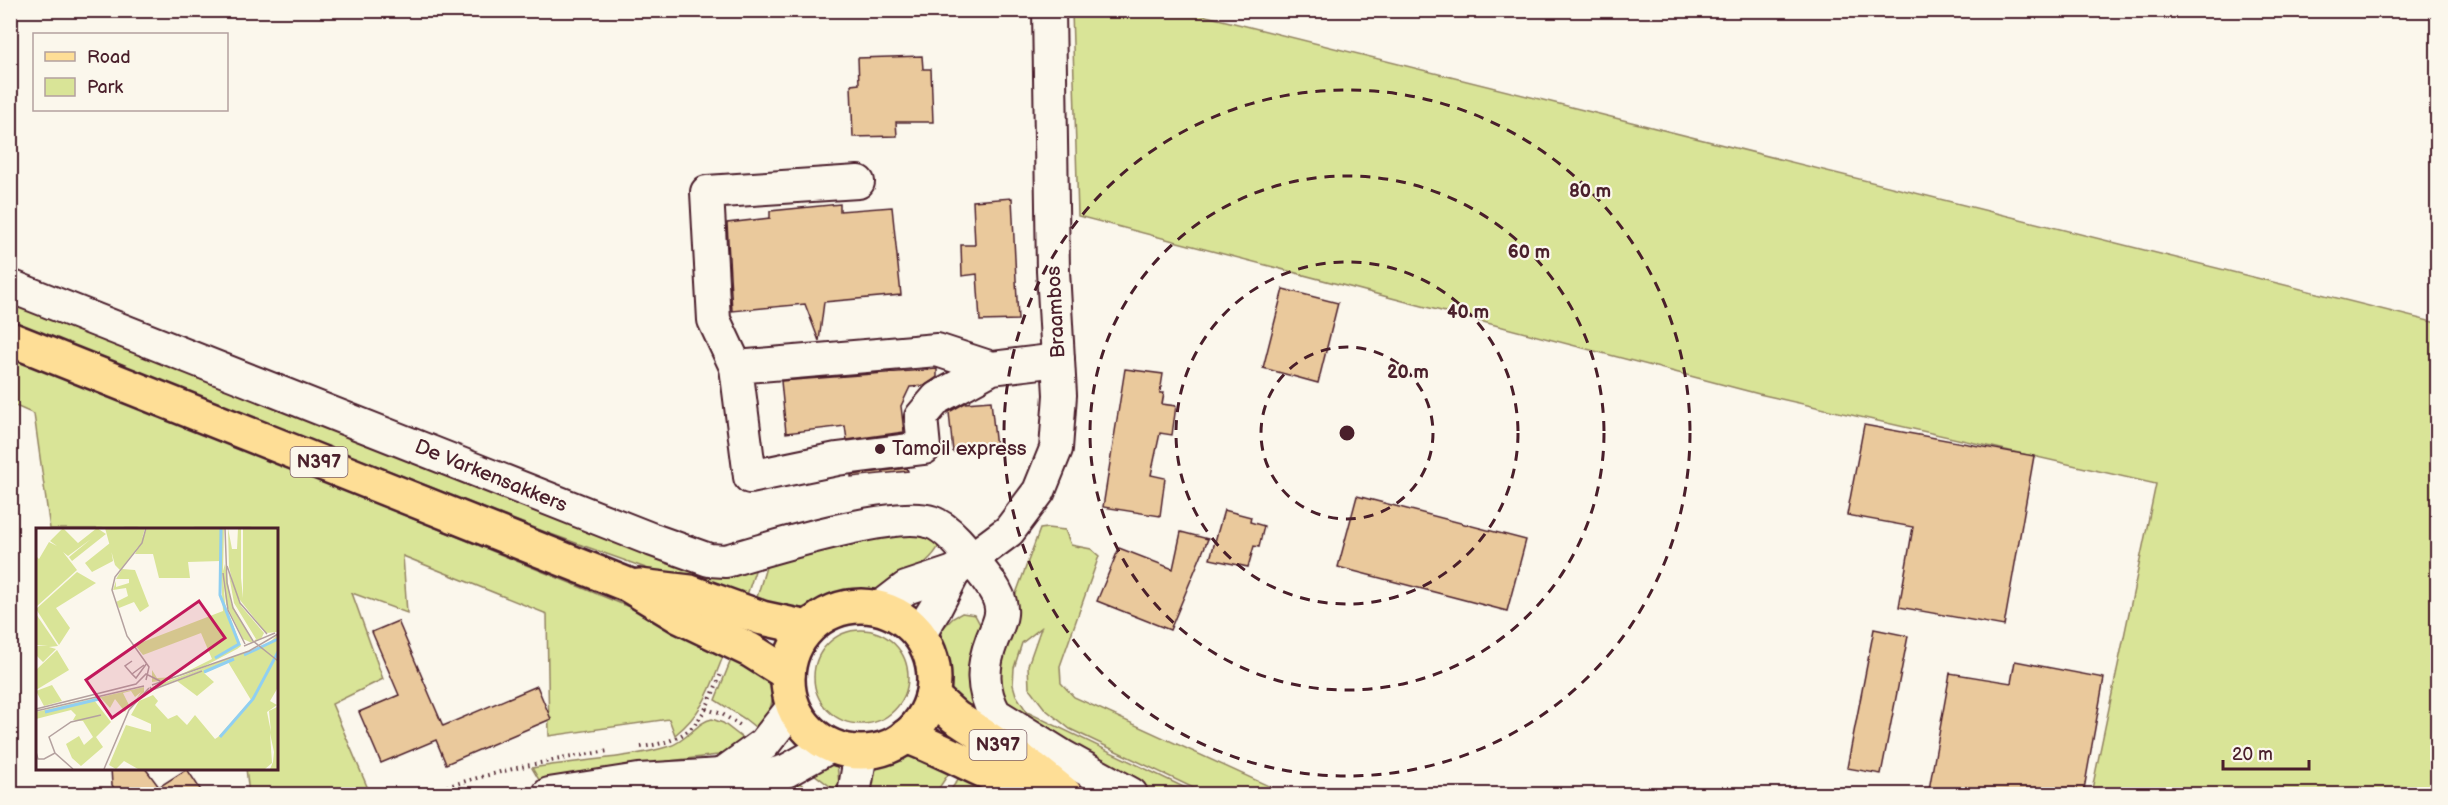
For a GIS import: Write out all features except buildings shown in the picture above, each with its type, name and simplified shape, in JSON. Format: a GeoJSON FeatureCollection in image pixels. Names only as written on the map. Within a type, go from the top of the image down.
{"type":"FeatureCollection","features":[{"type":"Feature","properties":{"kind":"main road","name":"N397"},"geometry":{"type":"LineString","coordinates":[[10,339],[628,585],[679,616],[750,651],[788,674]]}},
{"type":"Feature","properties":{"kind":"main road","name":"N397"},"geometry":{"type":"LineString","coordinates":[[628,585],[690,592],[762,618],[808,628]]}},
{"type":"Feature","properties":{"kind":"main road"},"geometry":{"type":"LineString","coordinates":[[859,606],[880,608],[900,617],[919,635],[930,655],[933,676],[932,696],[922,718],[906,736],[892,745],[846,749],[809,729],[793,707],[788,674],[791,657],[808,628],[822,617],[840,609],[859,606]]}},
{"type":"Feature","properties":{"kind":"main road","name":"N397"},"geometry":{"type":"LineString","coordinates":[[932,696],[955,717],[1034,769],[1065,795]]}},
{"type":"Feature","properties":{"kind":"main road","name":"N397"},"geometry":{"type":"LineString","coordinates":[[906,736],[932,745],[1019,787],[1041,795]]}},
{"type":"Feature","properties":{"kind":"street","name":"Braambos"},"geometry":{"type":"LineString","coordinates":[[880,608],[906,588],[963,565],[1009,531],[1031,505],[1056,449],[1059,434],[1058,360],[1053,271],[1049,10]]}},
{"type":"Feature","properties":{"kind":"street"},"geometry":{"type":"LineString","coordinates":[[858,182],[707,192],[714,320],[736,367],[750,477],[837,459],[924,448],[921,417],[937,398],[992,368],[1058,360]]}},
{"type":"Feature","properties":{"kind":"street","name":"De Varkensakkers"},"geometry":{"type":"LineString","coordinates":[[10,286],[653,540],[709,560],[726,561],[889,520],[918,519],[941,527],[963,565],[994,589],[1001,613],[986,654],[982,675],[988,702],[995,714],[1092,774],[1131,795]]}},
{"type":"Feature","properties":{"kind":"street"},"geometry":{"type":"LineString","coordinates":[[736,367],[937,350],[992,368]]}},
{"type":"Feature","properties":{"kind":"street","name":"Braambos"},"geometry":{"type":"LineString","coordinates":[[919,635],[963,565]]}},
{"type":"Feature","properties":{"kind":"street"},"geometry":{"type":"LineString","coordinates":[[721,775],[764,744],[793,707]]}},
{"type":"Feature","properties":{"kind":"street"},"geometry":{"type":"LineString","coordinates":[[549,795],[639,780],[721,775],[764,777],[846,749],[854,795]]}},
{"type":"Feature","properties":{"kind":"green space"},"geometry":{"type":"Polygon","coordinates":[[[1072,11],[1186,11],[2437,323],[2437,794],[2091,794],[2156,484],[1759,394],[1078,216],[1072,11]]]}},
{"type":"Feature","properties":{"kind":"green space"},"geometry":{"type":"Polygon","coordinates":[[[10,290],[756,568],[745,601],[548,533],[11,322],[10,290]]]}},
{"type":"Feature","properties":{"kind":"green space"},"geometry":{"type":"Polygon","coordinates":[[[10,354],[727,647],[707,695],[686,725],[675,735],[669,719],[549,736],[547,614],[403,556],[407,613],[352,593],[383,679],[332,704],[369,791],[361,794],[249,794],[246,769],[278,769],[278,528],[50,528],[34,414],[11,404],[10,354]]]}},
{"type":"Feature","properties":{"kind":"green space"},"geometry":{"type":"Polygon","coordinates":[[[914,524],[939,545],[922,565],[896,582],[876,590],[835,594],[794,610],[755,604],[769,557],[914,524]]]}},
{"type":"Feature","properties":{"kind":"green space"},"geometry":{"type":"Polygon","coordinates":[[[1040,529],[1065,530],[1071,545],[1091,549],[1099,556],[1060,666],[1061,683],[1074,697],[1286,794],[1206,794],[1070,729],[1045,709],[1029,688],[1028,665],[1041,628],[1022,643],[1014,668],[1013,685],[1016,695],[1027,712],[1198,794],[1155,794],[1114,776],[1011,717],[988,669],[1040,529]]]}},
{"type":"Feature","properties":{"kind":"green space"},"geometry":{"type":"Polygon","coordinates":[[[962,613],[975,615],[983,630],[981,725],[949,690],[942,629],[962,613]]]}},
{"type":"Feature","properties":{"kind":"green space"},"geometry":{"type":"Polygon","coordinates":[[[861,630],[879,634],[894,644],[904,659],[908,677],[904,695],[894,710],[879,720],[861,724],[843,720],[828,710],[818,695],[814,677],[818,659],[828,644],[843,634],[861,630]]]}},
{"type":"Feature","properties":{"kind":"green space"},"geometry":{"type":"Polygon","coordinates":[[[735,650],[766,673],[770,680],[772,703],[760,731],[715,700],[735,650]]]}},
{"type":"Feature","properties":{"kind":"green space"},"geometry":{"type":"Polygon","coordinates":[[[712,719],[723,723],[749,743],[729,753],[718,755],[580,772],[539,780],[532,768],[637,754],[670,746],[682,740],[702,723],[712,719]]]}},
{"type":"Feature","properties":{"kind":"green space"},"geometry":{"type":"Polygon","coordinates":[[[916,756],[953,767],[935,794],[874,794],[871,784],[876,770],[890,761],[916,756]]]}},
{"type":"Feature","properties":{"kind":"green space"},"geometry":{"type":"Polygon","coordinates":[[[837,764],[840,794],[809,770],[837,764]]]}},
{"type":"Feature","properties":{"kind":"green space"},"geometry":{"type":"Polygon","coordinates":[[[963,772],[1007,794],[948,794],[963,772]]]}},
{"type":"Feature","properties":{"kind":"green space"},"geometry":{"type":"Polygon","coordinates":[[[793,778],[814,794],[671,794],[739,792],[793,778]]]}},
{"type":"Feature","properties":{"kind":"place","name":"Tamoil express"},"geometry":{"type":"Point","coordinates":[880,449]}}]}
